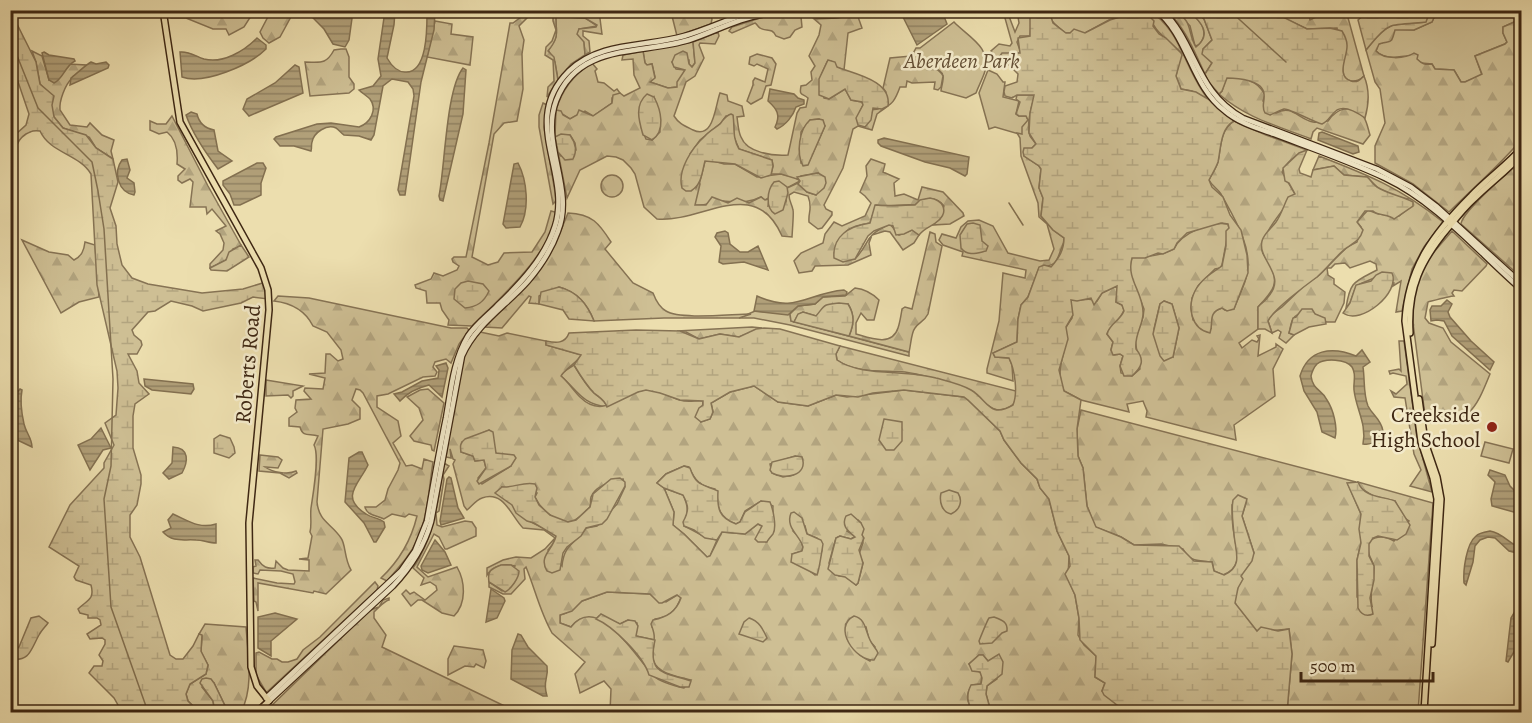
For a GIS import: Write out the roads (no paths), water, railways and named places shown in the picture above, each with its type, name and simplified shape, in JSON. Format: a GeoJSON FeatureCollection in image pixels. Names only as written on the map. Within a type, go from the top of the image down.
{"type":"FeatureCollection","features":[{"type":"Feature","properties":{"kind":"main road","name":"Roberts Road"},"geometry":{"type":"LineString","coordinates":[[163,10],[180,122],[261,268],[269,292],[248,528],[251,668],[257,686],[268,700]]}},
{"type":"Feature","properties":{"kind":"main road"},"geometry":{"type":"LineString","coordinates":[[257,712],[401,571],[415,551],[427,521],[461,349],[470,332],[520,283],[533,266],[554,229],[559,200],[546,136],[546,123],[553,95],[565,76],[584,59],[600,52],[682,37],[757,10]]}},
{"type":"Feature","properties":{"kind":"main road"},"geometry":{"type":"LineString","coordinates":[[817,10],[838,10]]}},
{"type":"Feature","properties":{"kind":"main road"},"geometry":{"type":"LineString","coordinates":[[455,374],[474,335],[534,274],[559,229],[563,200],[551,135],[551,123],[557,97],[575,73],[587,63],[602,56],[683,42],[757,16],[778,13],[840,15],[862,10]]}},
{"type":"Feature","properties":{"kind":"main road"},"geometry":{"type":"LineString","coordinates":[[1156,10],[1164,14],[1180,33],[1205,82],[1226,108],[1243,118],[1394,177],[1422,195],[1521,290]]}},
{"type":"Feature","properties":{"kind":"main road"},"geometry":{"type":"LineString","coordinates":[[1426,712],[1437,499],[1433,478],[1421,442],[1406,312],[1409,289],[1415,270],[1428,246],[1472,195],[1504,167],[1521,148]]}},
{"type":"Feature","properties":{"kind":"main road"},"geometry":{"type":"LineString","coordinates":[[1450,222],[1508,170],[1521,154]]}},
{"type":"Feature","properties":{"kind":"main road"},"geometry":{"type":"LineString","coordinates":[[1450,222],[1521,284]]}},
{"type":"Feature","properties":{"kind":"main road"},"geometry":{"type":"LineString","coordinates":[[252,712],[268,700]]}},
{"type":"Feature","properties":{"kind":"waterway"},"geometry":{"type":"LineString","coordinates":[[1229,10],[1286,62]]}},
{"type":"Feature","properties":{"kind":"waterway"},"geometry":{"type":"LineString","coordinates":[[10,38],[38,108],[92,162],[98,191],[104,229],[113,379],[111,466],[104,499],[111,607],[148,712]]}},
{"type":"Feature","properties":{"kind":"waterway"},"geometry":{"type":"LineString","coordinates":[[1009,203],[1023,225]]}},
{"type":"Feature","properties":{"kind":"place","name":"Creekside High School"},"geometry":{"type":"Point","coordinates":[1492,427]}},
{"type":"Feature","properties":{"kind":"park label","name":"Aberdeen Park"},"geometry":{"type":"Point","coordinates":[962,60]}}]}
